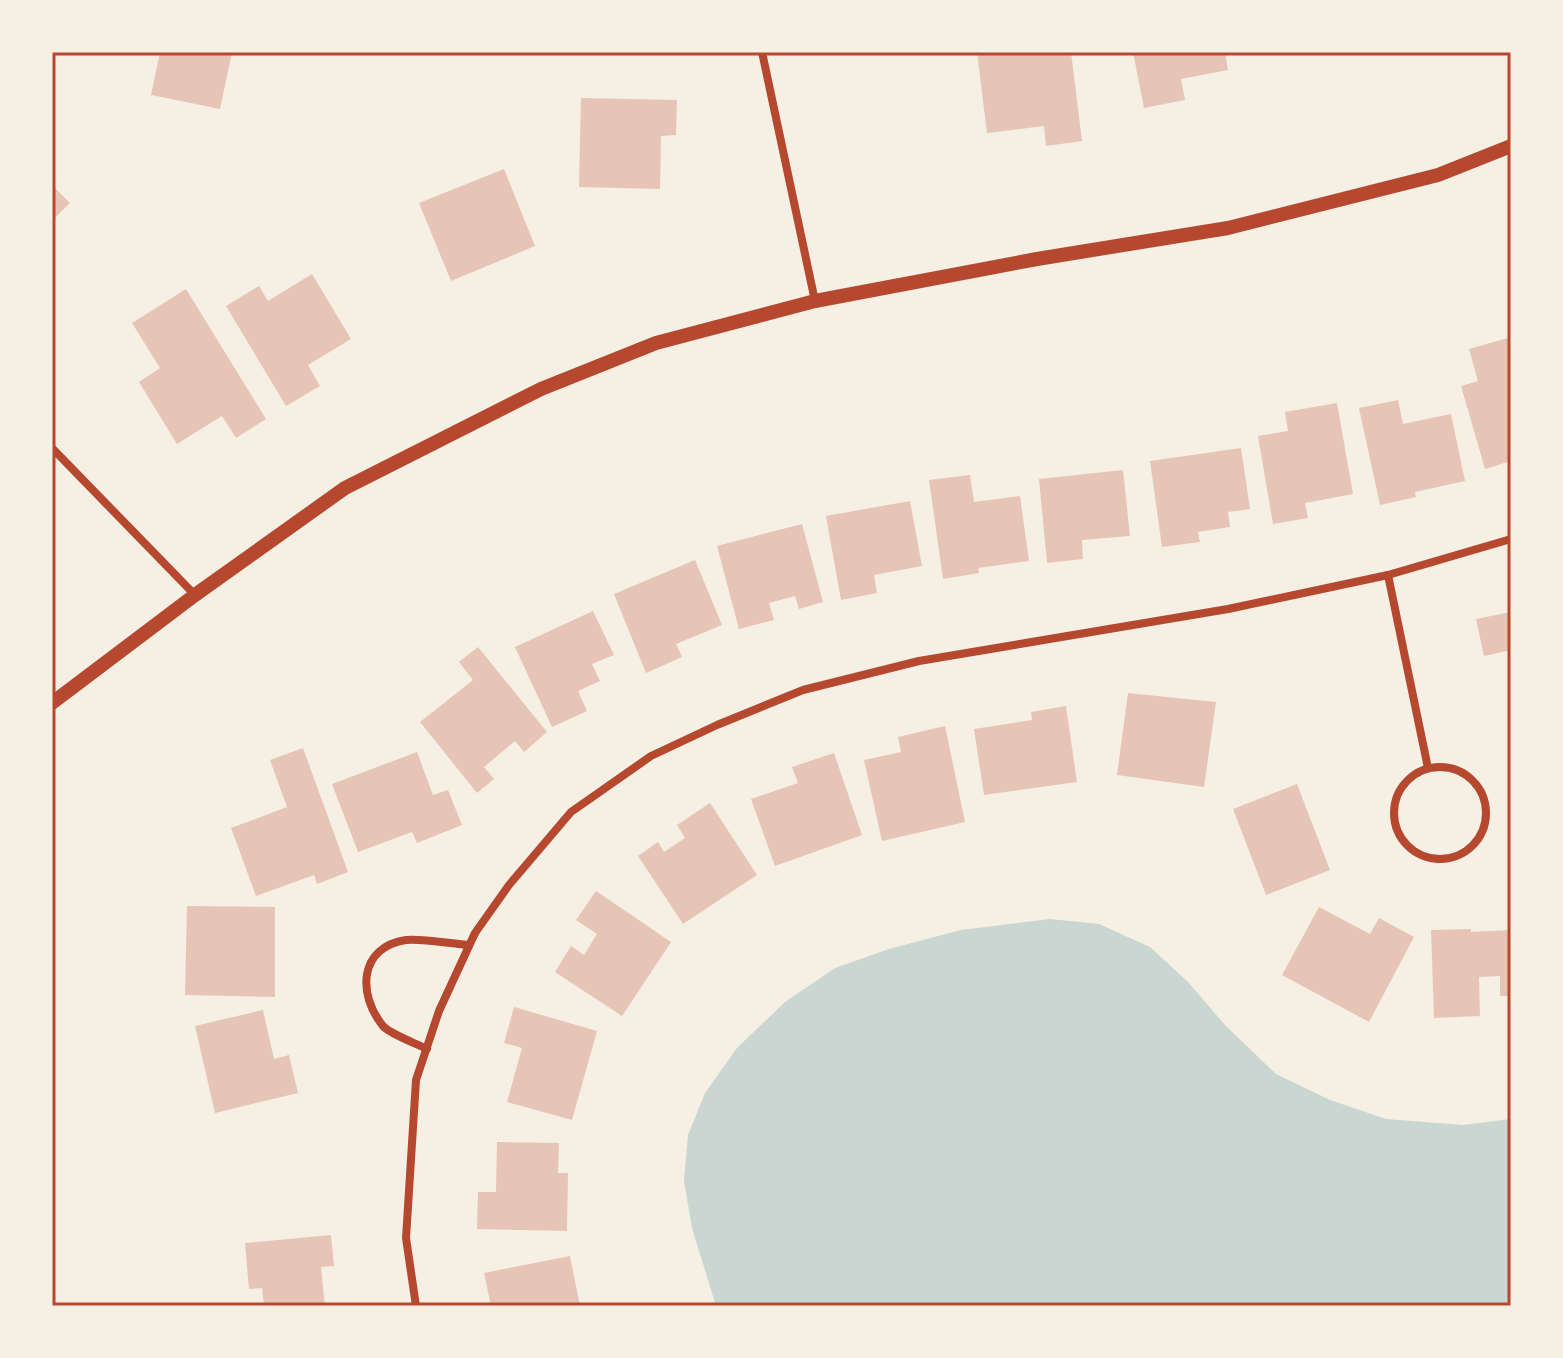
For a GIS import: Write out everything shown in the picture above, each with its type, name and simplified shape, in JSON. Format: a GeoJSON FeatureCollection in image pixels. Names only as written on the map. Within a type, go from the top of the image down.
{"type":"FeatureCollection","features":[{"type":"Feature","properties":{"kind":"street"},"geometry":{"type":"LineString","coordinates":[[762,52],[815,301]]}},
{"type":"Feature","properties":{"kind":"street"},"geometry":{"type":"LineString","coordinates":[[52,703],[195,595],[345,488],[541,389],[656,343],[815,301],[1037,259],[1228,228],[1438,175],[1511,146]]}},
{"type":"Feature","properties":{"kind":"street"},"geometry":{"type":"LineString","coordinates":[[52,448],[195,595]]}},
{"type":"Feature","properties":{"kind":"street"},"geometry":{"type":"LineString","coordinates":[[416,1306],[406,1238],[416,1080],[439,1011],[475,933],[509,885],[571,812],[651,756],[803,690],[919,661],[1228,609],[1388,575],[1511,539]]}},
{"type":"Feature","properties":{"kind":"street"},"geometry":{"type":"LineString","coordinates":[[1388,575],[1428,768]]}},
{"type":"Feature","properties":{"kind":"street"},"geometry":{"type":"LineString","coordinates":[[1451,767],[1471,778],[1484,796],[1487,818],[1479,840],[1462,855],[1441,861],[1419,856],[1401,841],[1393,820],[1395,797],[1408,779],[1428,768],[1451,767]]}},
{"type":"Feature","properties":{"kind":"street"},"geometry":{"type":"LineString","coordinates":[[427,1049],[384,1028],[366,995],[367,970],[379,950],[407,940],[469,945]]}},
{"type":"Feature","properties":{"kind":"shaded area"},"geometry":{"type":"Polygon","coordinates":[[[1050,919],[1099,924],[1150,947],[1276,1074],[1330,1100],[1386,1119],[1463,1125],[1511,1119],[1511,1306],[716,1306],[692,1228],[684,1181],[688,1135],[705,1093],[737,1048],[785,1002],[835,968],[889,949],[961,930],[1050,919]]]}},
{"type":"Feature","properties":{"kind":"building"},"geometry":{"type":"Polygon","coordinates":[[[160,52],[232,52],[220,109],[151,95],[160,52]]]}},
{"type":"Feature","properties":{"kind":"building"},"geometry":{"type":"Polygon","coordinates":[[[977,52],[1071,52],[1082,141],[1046,146],[1044,126],[987,133],[977,52]]]}},
{"type":"Feature","properties":{"kind":"building"},"geometry":{"type":"Polygon","coordinates":[[[1133,52],[1225,52],[1228,70],[1181,79],[1185,100],[1144,108],[1133,52]]]}},
{"type":"Feature","properties":{"kind":"building"},"geometry":{"type":"Polygon","coordinates":[[[581,98],[677,100],[676,135],[661,136],[660,189],[579,187],[581,98]]]}},
{"type":"Feature","properties":{"kind":"building"},"geometry":{"type":"Polygon","coordinates":[[[504,169],[535,246],[451,281],[419,203],[504,169]]]}},
{"type":"Feature","properties":{"kind":"building"},"geometry":{"type":"Polygon","coordinates":[[[52,185],[70,203],[52,221],[52,185]]]}},
{"type":"Feature","properties":{"kind":"building"},"geometry":{"type":"Polygon","coordinates":[[[312,274],[351,339],[308,365],[320,386],[286,406],[226,306],[259,286],[268,301],[312,274]]]}},
{"type":"Feature","properties":{"kind":"building"},"geometry":{"type":"Polygon","coordinates":[[[186,289],[266,419],[236,438],[222,416],[177,444],[139,382],[160,368],[132,323],[186,289]]]}},
{"type":"Feature","properties":{"kind":"building"},"geometry":{"type":"Polygon","coordinates":[[[1511,337],[1511,461],[1485,469],[1461,386],[1478,381],[1469,349],[1511,337]]]}},
{"type":"Feature","properties":{"kind":"building"},"geometry":{"type":"Polygon","coordinates":[[[1398,400],[1403,424],[1451,414],[1465,481],[1415,492],[1416,497],[1380,505],[1359,408],[1398,400]]]}},
{"type":"Feature","properties":{"kind":"building"},"geometry":{"type":"Polygon","coordinates":[[[1337,403],[1353,494],[1305,503],[1308,518],[1273,524],[1258,436],[1288,431],[1285,412],[1337,403]]]}},
{"type":"Feature","properties":{"kind":"building"},"geometry":{"type":"Polygon","coordinates":[[[1241,448],[1250,509],[1228,512],[1230,527],[1198,532],[1200,542],[1162,547],[1150,461],[1241,448]]]}},
{"type":"Feature","properties":{"kind":"building"},"geometry":{"type":"Polygon","coordinates":[[[1123,470],[1130,536],[1082,540],[1083,559],[1047,563],[1039,479],[1123,470]]]}},
{"type":"Feature","properties":{"kind":"building"},"geometry":{"type":"Polygon","coordinates":[[[970,475],[974,502],[1020,496],[1029,561],[978,568],[979,573],[943,579],[929,480],[970,475]]]}},
{"type":"Feature","properties":{"kind":"building"},"geometry":{"type":"Polygon","coordinates":[[[910,501],[922,566],[874,575],[877,593],[841,600],[826,516],[910,501]]]}},
{"type":"Feature","properties":{"kind":"building"},"geometry":{"type":"Polygon","coordinates":[[[802,524],[823,602],[799,609],[795,596],[769,603],[774,620],[739,629],[717,546],[802,524]]]}},
{"type":"Feature","properties":{"kind":"building"},"geometry":{"type":"Polygon","coordinates":[[[695,560],[722,625],[676,644],[682,657],[646,673],[614,594],[695,560]]]}},
{"type":"Feature","properties":{"kind":"building"},"geometry":{"type":"Polygon","coordinates":[[[593,611],[614,655],[592,664],[600,681],[578,691],[587,711],[552,727],[515,647],[593,611]]]}},
{"type":"Feature","properties":{"kind":"building"},"geometry":{"type":"Polygon","coordinates":[[[1511,612],[1511,650],[1484,656],[1476,619],[1511,612]]]}},
{"type":"Feature","properties":{"kind":"building"},"geometry":{"type":"Polygon","coordinates":[[[478,647],[547,732],[524,752],[515,741],[484,767],[494,779],[477,793],[420,722],[473,680],[459,662],[478,647]]]}},
{"type":"Feature","properties":{"kind":"building"},"geometry":{"type":"Polygon","coordinates":[[[1128,693],[1216,702],[1204,787],[1117,775],[1128,693]]]}},
{"type":"Feature","properties":{"kind":"building"},"geometry":{"type":"Polygon","coordinates":[[[1066,706],[1077,782],[984,795],[974,729],[1032,720],[1031,712],[1066,706]]]}},
{"type":"Feature","properties":{"kind":"building"},"geometry":{"type":"Polygon","coordinates":[[[945,726],[965,822],[882,841],[864,760],[901,752],[898,737],[945,726]]]}},
{"type":"Feature","properties":{"kind":"building"},"geometry":{"type":"Polygon","coordinates":[[[303,748],[348,872],[317,884],[314,875],[256,896],[231,828],[287,807],[270,760],[303,748]]]}},
{"type":"Feature","properties":{"kind":"building"},"geometry":{"type":"Polygon","coordinates":[[[417,752],[433,795],[448,790],[462,825],[417,843],[412,832],[358,852],[332,784],[417,752]]]}},
{"type":"Feature","properties":{"kind":"building"},"geometry":{"type":"Polygon","coordinates":[[[834,753],[862,835],[775,866],[751,799],[798,783],[792,767],[834,753]]]}},
{"type":"Feature","properties":{"kind":"building"},"geometry":{"type":"Polygon","coordinates":[[[1297,784],[1330,870],[1266,895],[1233,809],[1297,784]]]}},
{"type":"Feature","properties":{"kind":"building"},"geometry":{"type":"Polygon","coordinates":[[[710,803],[757,875],[683,924],[638,856],[658,842],[664,852],[685,838],[677,825],[710,803]]]}},
{"type":"Feature","properties":{"kind":"building"},"geometry":{"type":"Polygon","coordinates":[[[596,891],[671,942],[622,1016],[555,972],[571,946],[584,955],[597,934],[576,920],[596,891]]]}},
{"type":"Feature","properties":{"kind":"building"},"geometry":{"type":"Polygon","coordinates":[[[187,906],[275,907],[275,997],[185,995],[187,906]]]}},
{"type":"Feature","properties":{"kind":"building"},"geometry":{"type":"Polygon","coordinates":[[[1319,907],[1370,934],[1379,918],[1414,937],[1369,1022],[1282,975],[1319,907]]]}},
{"type":"Feature","properties":{"kind":"building"},"geometry":{"type":"Polygon","coordinates":[[[1471,929],[1471,932],[1511,930],[1511,996],[1500,996],[1500,976],[1479,977],[1480,1016],[1434,1018],[1431,930],[1471,929]]]}},
{"type":"Feature","properties":{"kind":"building"},"geometry":{"type":"Polygon","coordinates":[[[514,1007],[597,1031],[572,1120],[507,1102],[522,1048],[504,1043],[514,1007]]]}},
{"type":"Feature","properties":{"kind":"building"},"geometry":{"type":"Polygon","coordinates":[[[263,1010],[274,1059],[289,1055],[298,1093],[215,1113],[195,1026],[263,1010]]]}},
{"type":"Feature","properties":{"kind":"building"},"geometry":{"type":"Polygon","coordinates":[[[497,1142],[559,1143],[558,1173],[568,1173],[567,1231],[477,1229],[478,1192],[496,1192],[497,1142]]]}},
{"type":"Feature","properties":{"kind":"building"},"geometry":{"type":"Polygon","coordinates":[[[331,1235],[334,1266],[321,1267],[325,1306],[264,1306],[262,1288],[249,1289],[245,1243],[331,1235]]]}},
{"type":"Feature","properties":{"kind":"building"},"geometry":{"type":"Polygon","coordinates":[[[570,1256],[580,1306],[491,1306],[484,1273],[570,1256]]]}}]}
